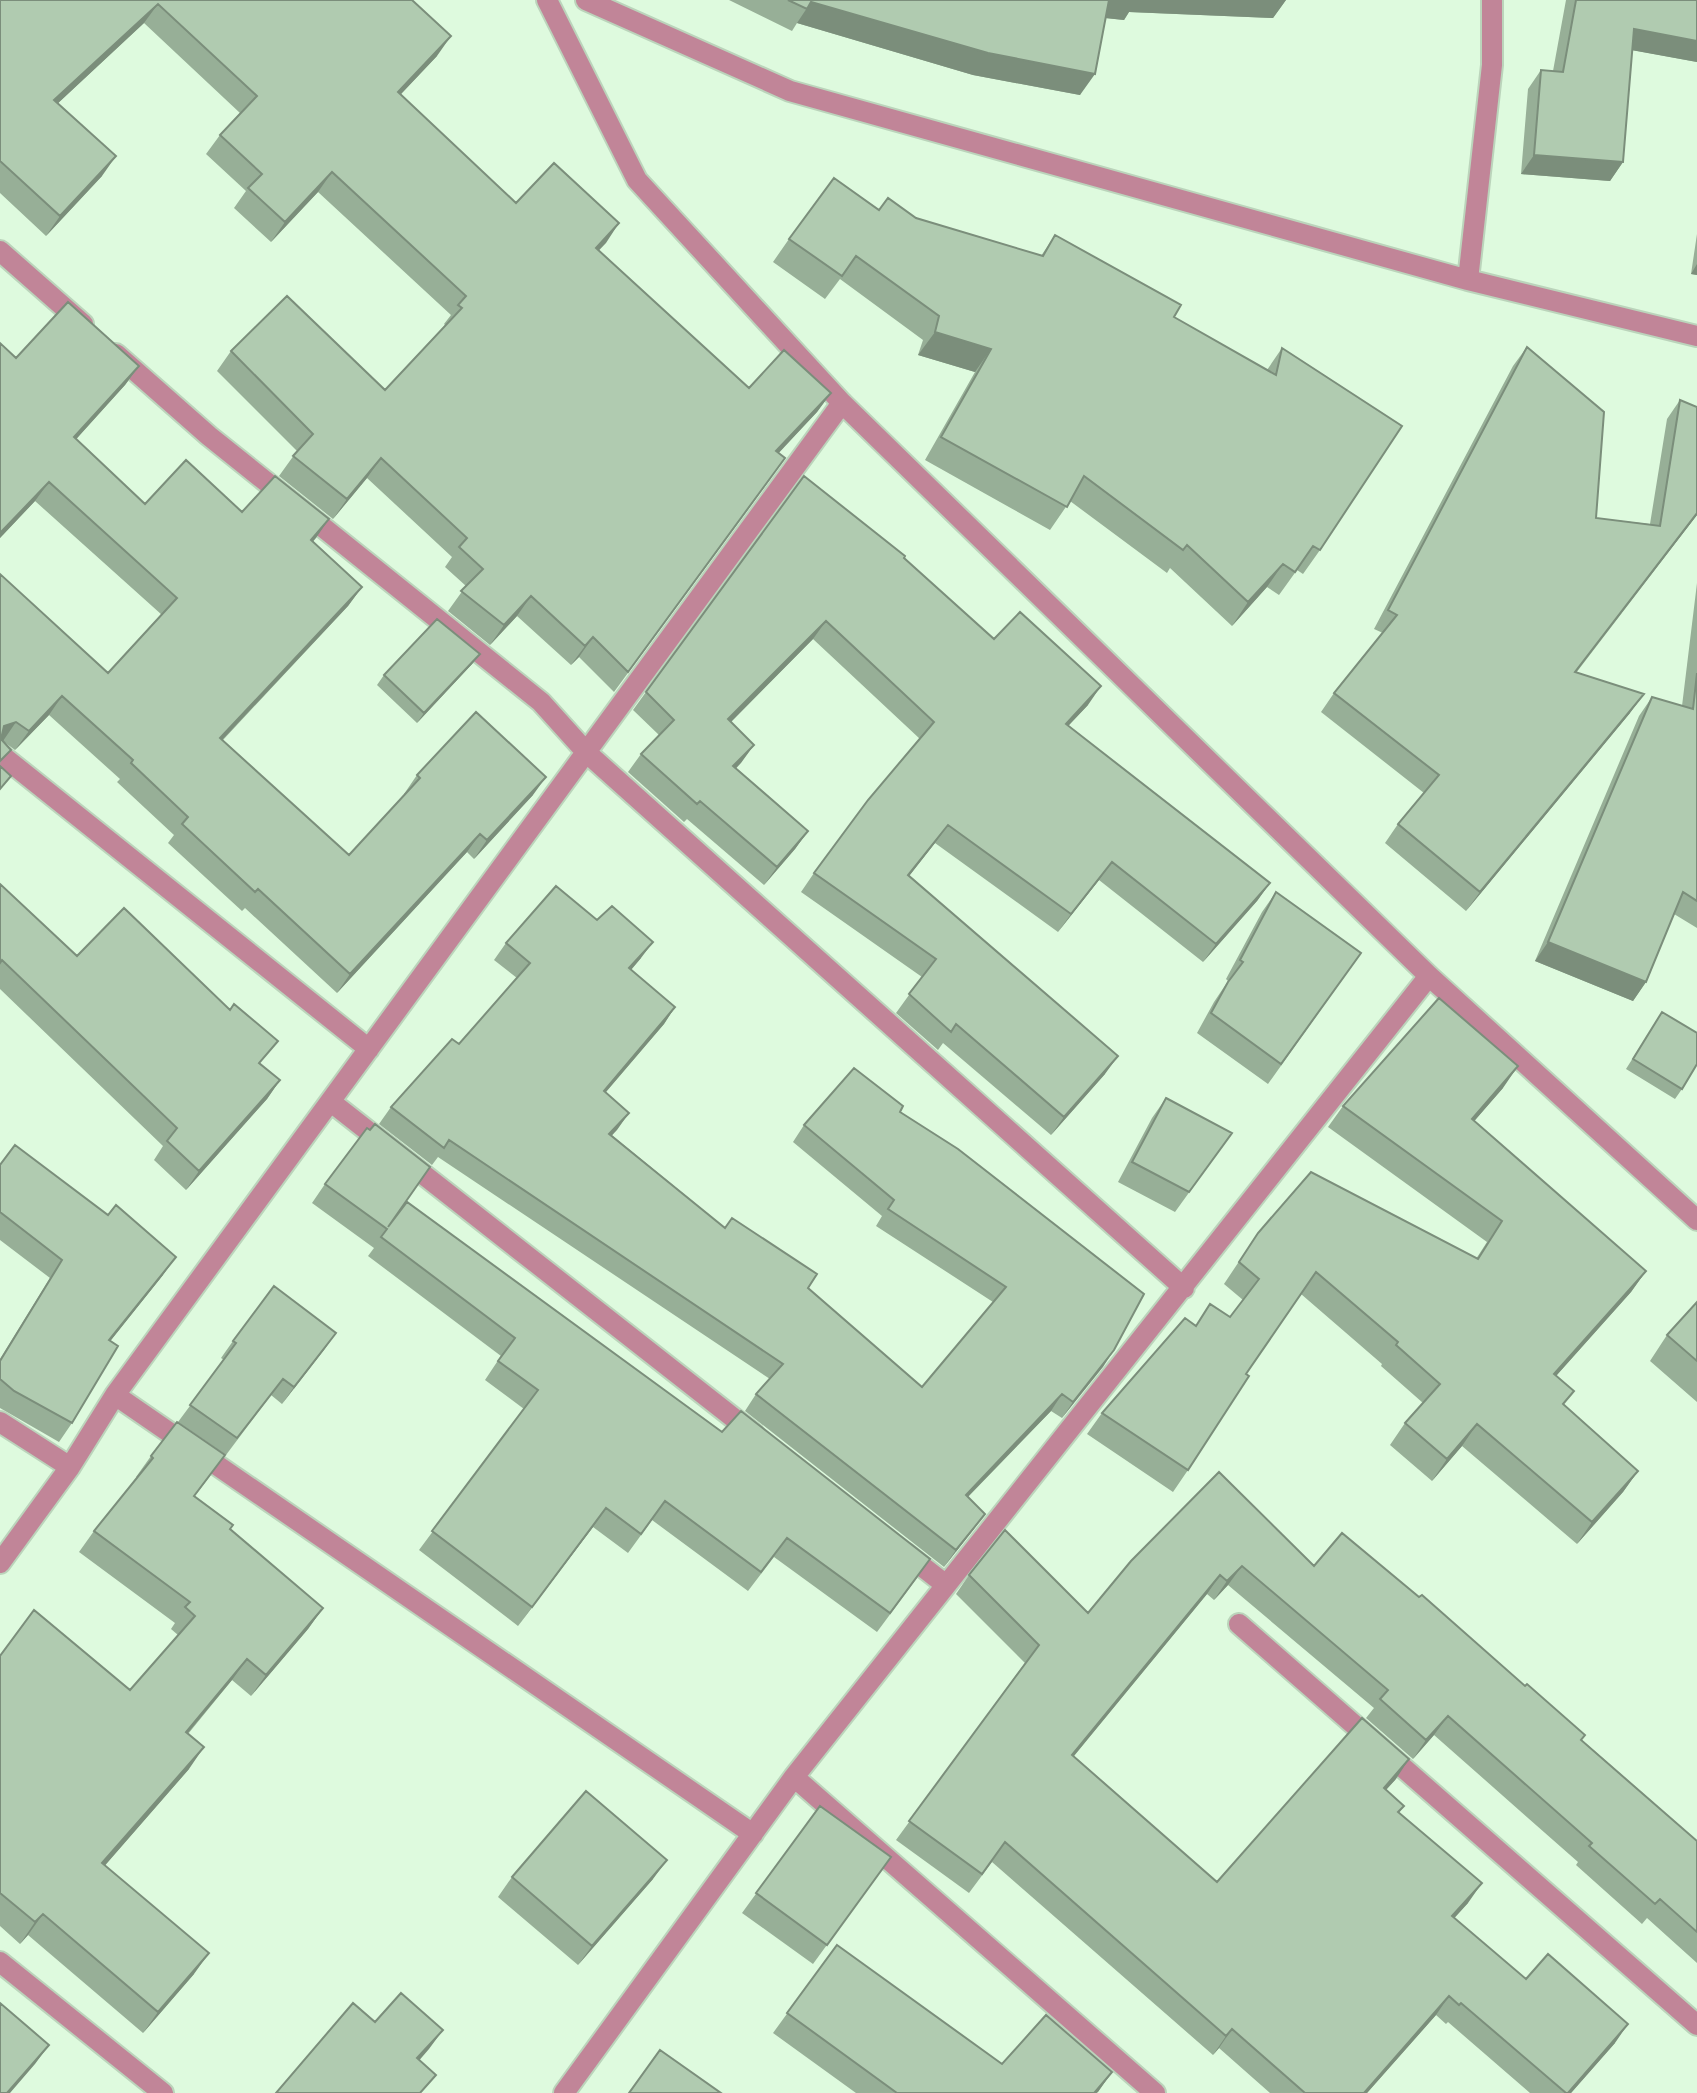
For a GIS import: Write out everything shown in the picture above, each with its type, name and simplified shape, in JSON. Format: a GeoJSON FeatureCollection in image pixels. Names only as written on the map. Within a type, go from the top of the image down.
{"type":"FeatureCollection","features":[{"type":"Feature","properties":{"kind":"street"},"geometry":{"type":"LineString","coordinates":[[547,0],[637,180],[842,403],[1429,976],[1697,1220]]}},
{"type":"Feature","properties":{"kind":"street"},"geometry":{"type":"LineString","coordinates":[[586,0],[790,91],[1468,280],[1697,336]]}},
{"type":"Feature","properties":{"kind":"street"},"geometry":{"type":"LineString","coordinates":[[1468,280],[1492,65],[1492,0]]}},
{"type":"Feature","properties":{"kind":"street"},"geometry":{"type":"LineString","coordinates":[[0,251],[209,436],[541,702],[587,753],[1184,1288]]}},
{"type":"Feature","properties":{"kind":"street"},"geometry":{"type":"LineString","coordinates":[[0,1563],[70,1467],[115,1395],[842,403]]}},
{"type":"Feature","properties":{"kind":"street"},"geometry":{"type":"LineString","coordinates":[[0,754],[369,1049]]}},
{"type":"Feature","properties":{"kind":"street"},"geometry":{"type":"LineString","coordinates":[[564,2093],[794,1777],[1429,976]]}},
{"type":"Feature","properties":{"kind":"street"},"geometry":{"type":"LineString","coordinates":[[331,1102],[770,1447]]}},
{"type":"Feature","properties":{"kind":"street"},"geometry":{"type":"LineString","coordinates":[[115,1395],[753,1834]]}},
{"type":"Feature","properties":{"kind":"street"},"geometry":{"type":"LineString","coordinates":[[0,1422],[70,1467]]}},
{"type":"Feature","properties":{"kind":"street"},"geometry":{"type":"LineString","coordinates":[[883,1535],[946,1585]]}},
{"type":"Feature","properties":{"kind":"street"},"geometry":{"type":"LineString","coordinates":[[1239,1624],[1697,2025]]}},
{"type":"Feature","properties":{"kind":"street"},"geometry":{"type":"LineString","coordinates":[[794,1777],[1155,2093]]}},
{"type":"Feature","properties":{"kind":"street"},"geometry":{"type":"LineString","coordinates":[[0,1962],[163,2093]]}},
{"type":"Feature","properties":{"kind":"building"},"geometry":{"type":"Polygon","coordinates":[[[0,0],[412,0],[451,36],[398,92],[516,203],[554,163],[619,223],[596,248],[749,388],[784,350],[831,393],[776,451],[785,458],[628,672],[593,637],[585,646],[531,596],[504,625],[461,591],[483,569],[459,547],[467,538],[381,458],[347,499],[293,456],[313,434],[231,351],[287,296],[385,390],[462,308],[458,305],[466,296],[332,172],[285,222],[248,188],[262,174],[220,135],[257,96],[158,4],[54,100],[116,156],[60,216],[0,161],[0,0]]]}},
{"type":"Feature","properties":{"kind":"building"},"geometry":{"type":"Polygon","coordinates":[[[788,0],[1109,0],[1095,74],[988,53],[811,2],[807,9],[788,0]]]}},
{"type":"Feature","properties":{"kind":"building"},"geometry":{"type":"Polygon","coordinates":[[[1576,0],[1697,0],[1697,41],[1634,29],[1623,162],[1534,155],[1541,70],[1563,72],[1576,0]]]}},
{"type":"Feature","properties":{"kind":"building"},"geometry":{"type":"Polygon","coordinates":[[[834,178],[879,210],[888,198],[916,218],[1043,256],[1055,235],[1181,305],[1174,317],[1276,375],[1282,348],[1402,426],[1320,550],[1313,546],[1295,572],[1283,564],[1248,602],[1187,545],[1183,550],[1084,476],[1067,507],[941,437],[991,349],[935,332],[939,316],[856,256],[842,276],[789,239],[834,178]]]}},
{"type":"Feature","properties":{"kind":"building"},"geometry":{"type":"Polygon","coordinates":[[[68,302],[139,366],[74,437],[145,504],[186,460],[242,512],[275,476],[329,519],[311,540],[362,587],[220,738],[349,855],[476,712],[546,777],[487,840],[480,834],[350,974],[182,824],[188,817],[131,763],[133,760],[62,696],[29,731],[16,722],[4,726],[1,739],[11,750],[0,761],[0,574],[108,673],[177,598],[49,482],[0,533],[0,343],[16,358],[68,302]]]}},
{"type":"Feature","properties":{"kind":"building"},"geometry":{"type":"Polygon","coordinates":[[[1527,347],[1604,412],[1596,518],[1660,526],[1680,400],[1697,407],[1697,513],[1575,672],[1644,694],[1480,892],[1398,824],[1439,775],[1334,693],[1397,615],[1388,610],[1527,347]]]}},
{"type":"Feature","properties":{"kind":"building"},"geometry":{"type":"Polygon","coordinates":[[[804,476],[905,556],[994,639],[1020,612],[1101,686],[1066,724],[1270,883],[1216,944],[1112,862],[1071,914],[948,825],[908,875],[1118,1056],[1064,1117],[956,1024],[951,1032],[909,994],[936,959],[814,873],[868,800],[934,722],[826,621],[728,719],[754,745],[733,766],[808,831],[777,867],[700,801],[697,804],[641,754],[674,720],[646,692],[804,476]]]}},
{"type":"Feature","properties":{"kind":"building"},"geometry":{"type":"Polygon","coordinates":[[[437,619],[480,654],[424,713],[384,675],[437,619]]]}},
{"type":"Feature","properties":{"kind":"building"},"geometry":{"type":"Polygon","coordinates":[[[1697,673],[1697,901],[1683,892],[1646,982],[1548,942],[1652,697],[1693,709],[1697,673]]]}},
{"type":"Feature","properties":{"kind":"building"},"geometry":{"type":"Polygon","coordinates":[[[0,766],[11,776],[0,789],[0,766]]]}},
{"type":"Feature","properties":{"kind":"building"},"geometry":{"type":"Polygon","coordinates":[[[0,884],[77,956],[124,908],[230,1010],[234,1004],[278,1041],[259,1063],[280,1080],[199,1171],[167,1141],[177,1128],[2,960],[0,963],[0,884]]]}},
{"type":"Feature","properties":{"kind":"building"},"geometry":{"type":"Polygon","coordinates":[[[556,886],[597,920],[612,906],[653,942],[629,968],[675,1007],[604,1091],[629,1113],[609,1134],[725,1228],[732,1218],[817,1274],[808,1288],[922,1387],[1006,1287],[888,1209],[894,1200],[804,1125],[854,1068],[903,1106],[900,1112],[958,1149],[1144,1294],[1114,1350],[1073,1402],[1062,1394],[966,1495],[985,1514],[956,1550],[756,1394],[783,1364],[449,1140],[444,1148],[391,1107],[452,1039],[459,1044],[530,963],[506,943],[556,886]]]}},
{"type":"Feature","properties":{"kind":"building"},"geometry":{"type":"Polygon","coordinates":[[[1276,892],[1361,953],[1281,1064],[1211,1013],[1243,962],[1240,960],[1276,892]]]}},
{"type":"Feature","properties":{"kind":"building"},"geometry":{"type":"Polygon","coordinates":[[[1439,998],[1518,1066],[1472,1119],[1646,1271],[1554,1374],[1574,1391],[1563,1404],[1638,1471],[1592,1522],[1477,1424],[1447,1459],[1405,1423],[1440,1384],[1396,1345],[1398,1342],[1316,1272],[1246,1374],[1249,1376],[1188,1470],[1102,1413],[1185,1318],[1196,1326],[1210,1304],[1230,1317],[1259,1279],[1239,1262],[1258,1233],[1311,1172],[1478,1259],[1502,1221],[1343,1106],[1439,998]]]}},
{"type":"Feature","properties":{"kind":"building"},"geometry":{"type":"Polygon","coordinates":[[[1662,1012],[1697,1033],[1697,1064],[1682,1089],[1633,1059],[1662,1012]]]}},
{"type":"Feature","properties":{"kind":"building"},"geometry":{"type":"Polygon","coordinates":[[[1166,1098],[1232,1133],[1189,1192],[1132,1162],[1166,1098]]]}},
{"type":"Feature","properties":{"kind":"building"},"geometry":{"type":"Polygon","coordinates":[[[375,1124],[430,1167],[388,1227],[407,1202],[722,1432],[741,1411],[930,1559],[890,1613],[787,1538],[761,1572],[665,1501],[641,1534],[606,1508],[532,1607],[432,1531],[538,1390],[498,1361],[515,1338],[381,1237],[387,1229],[325,1184],[367,1128],[370,1130],[375,1124]]]}},
{"type":"Feature","properties":{"kind":"building"},"geometry":{"type":"Polygon","coordinates":[[[15,1145],[108,1215],[116,1205],[176,1257],[109,1340],[118,1346],[72,1423],[14,1391],[0,1379],[0,1361],[62,1260],[0,1212],[0,1165],[15,1145]]]}},
{"type":"Feature","properties":{"kind":"building"},"geometry":{"type":"Polygon","coordinates":[[[274,1286],[336,1333],[294,1387],[283,1379],[237,1438],[190,1405],[274,1286]]]}},
{"type":"Feature","properties":{"kind":"building"},"geometry":{"type":"Polygon","coordinates":[[[1697,1302],[1697,1361],[1667,1335],[1697,1302]]]}},
{"type":"Feature","properties":{"kind":"building"},"geometry":{"type":"Polygon","coordinates":[[[177,1422],[225,1455],[194,1496],[233,1525],[230,1529],[323,1608],[266,1675],[247,1659],[186,1732],[204,1747],[102,1863],[209,1953],[158,2012],[43,1914],[35,1922],[0,1893],[0,1656],[34,1610],[130,1690],[195,1616],[185,1607],[190,1602],[94,1531],[153,1458],[151,1456],[177,1422]]]}},
{"type":"Feature","properties":{"kind":"building"},"geometry":{"type":"Polygon","coordinates":[[[1219,1472],[1314,1566],[1342,1533],[1419,1597],[1422,1595],[1525,1686],[1527,1684],[1585,1735],[1581,1740],[1697,1841],[1697,1932],[1660,1899],[1655,1904],[1589,1846],[1592,1843],[1448,1716],[1426,1740],[1380,1699],[1388,1690],[1242,1566],[1227,1581],[1220,1575],[1072,1755],[1217,1882],[1362,1718],[1409,1759],[1384,1788],[1404,1806],[1398,1812],[1482,1883],[1452,1916],[1526,1979],[1548,1954],[1628,2024],[1568,2093],[1449,1996],[1364,2093],[1305,2093],[1232,2029],[1226,2036],[1005,1842],[982,1874],[909,1821],[1039,1645],[969,1575],[1005,1530],[1088,1613],[1131,1561],[1219,1472]]]}},
{"type":"Feature","properties":{"kind":"building"},"geometry":{"type":"Polygon","coordinates":[[[586,1791],[667,1860],[592,1946],[512,1877],[586,1791]]]}},
{"type":"Feature","properties":{"kind":"building"},"geometry":{"type":"Polygon","coordinates":[[[820,1806],[891,1857],[827,1945],[756,1893],[820,1806]]]}},
{"type":"Feature","properties":{"kind":"building"},"geometry":{"type":"Polygon","coordinates":[[[837,1945],[1002,2064],[1046,2015],[1112,2072],[1096,2093],[897,2093],[787,2013],[837,1945]]]}},
{"type":"Feature","properties":{"kind":"building"},"geometry":{"type":"Polygon","coordinates":[[[401,1993],[443,2030],[417,2058],[436,2075],[420,2093],[276,2093],[353,2003],[375,2022],[401,1993]]]}},
{"type":"Feature","properties":{"kind":"building"},"geometry":{"type":"Polygon","coordinates":[[[0,2003],[49,2045],[7,2093],[0,2093],[0,2003]]]}},
{"type":"Feature","properties":{"kind":"building"},"geometry":{"type":"Polygon","coordinates":[[[660,2050],[721,2093],[629,2093],[660,2050]]]}}]}
